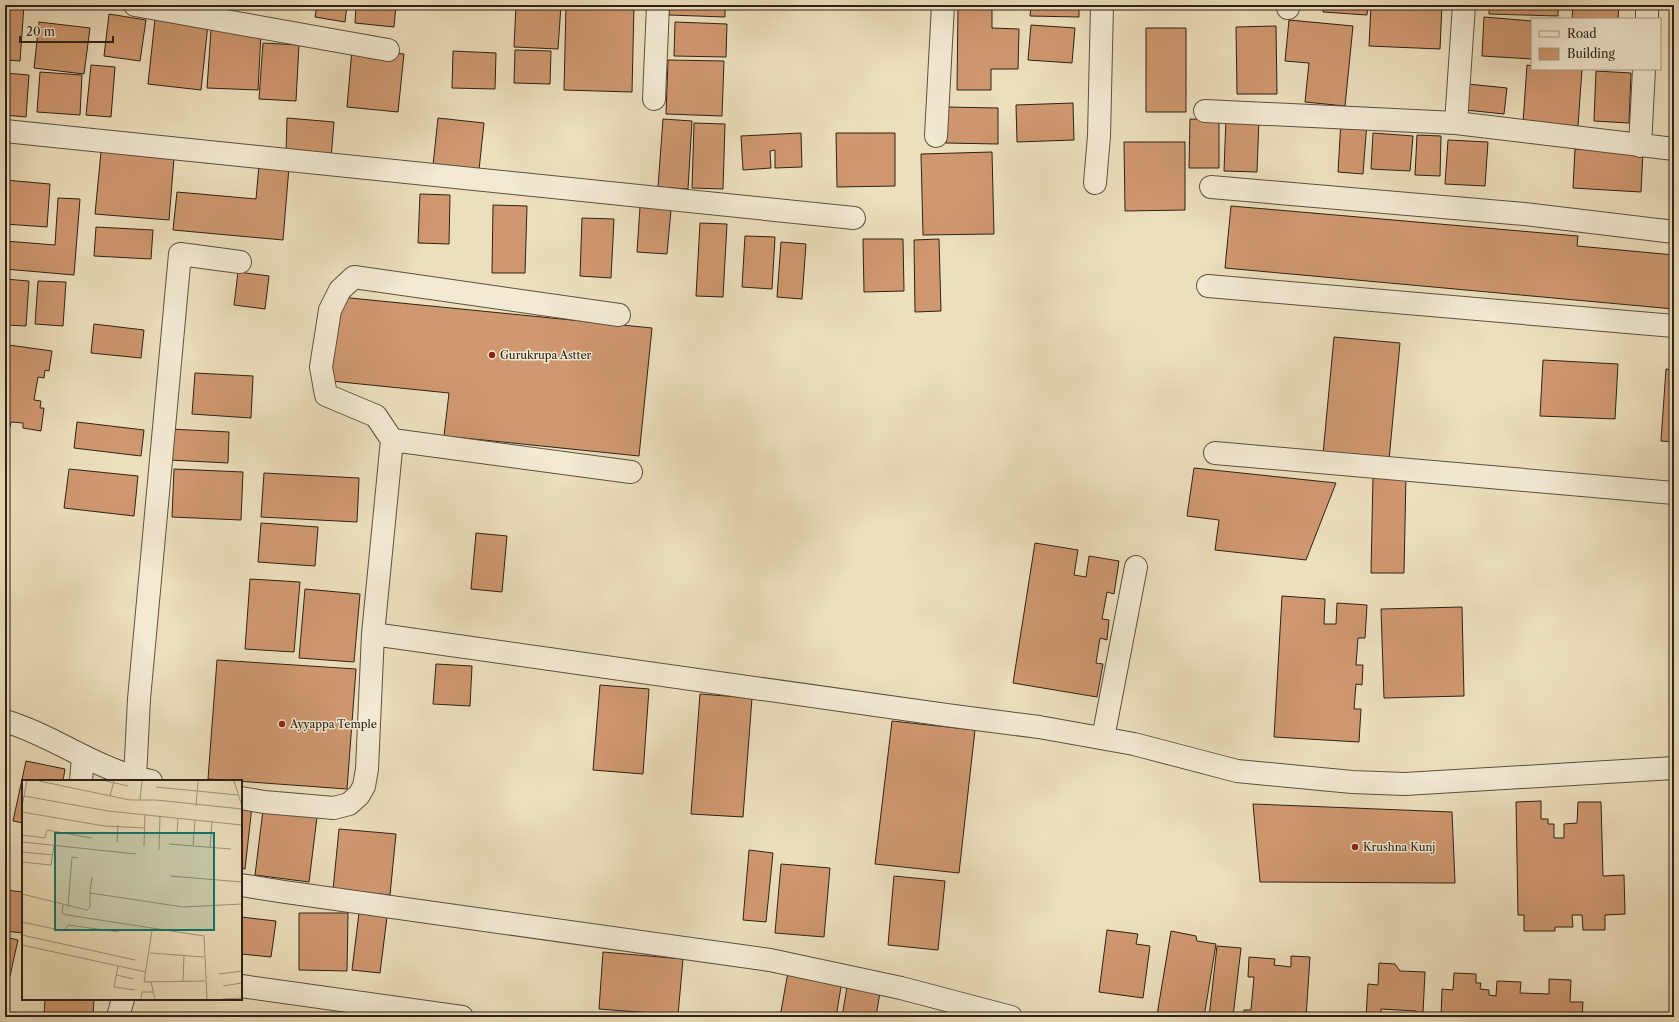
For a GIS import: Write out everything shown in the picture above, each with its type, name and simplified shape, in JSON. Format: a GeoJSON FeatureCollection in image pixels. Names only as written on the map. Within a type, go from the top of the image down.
{"type":"FeatureCollection","features":[{"type":"Feature","properties":{"kind":"street"},"geometry":{"type":"LineString","coordinates":[[135,5],[388,50]]}},
{"type":"Feature","properties":{"kind":"street"},"geometry":{"type":"LineString","coordinates":[[654,99],[658,5]]}},
{"type":"Feature","properties":{"kind":"street"},"geometry":{"type":"LineString","coordinates":[[936,136],[943,5]]}},
{"type":"Feature","properties":{"kind":"street"},"geometry":{"type":"LineString","coordinates":[[1095,183],[1099,136],[1102,5]]}},
{"type":"Feature","properties":{"kind":"street"},"geometry":{"type":"LineString","coordinates":[[1456,123],[1464,5]]}},
{"type":"Feature","properties":{"kind":"street"},"geometry":{"type":"LineString","coordinates":[[1646,18],[1647,5]]}},
{"type":"Feature","properties":{"kind":"street"},"geometry":{"type":"LineString","coordinates":[[1640,146],[1644,70]]}},
{"type":"Feature","properties":{"kind":"street"},"geometry":{"type":"LineString","coordinates":[[1205,111],[1456,123],[1674,149]]}},
{"type":"Feature","properties":{"kind":"street"},"geometry":{"type":"LineString","coordinates":[[5,131],[854,218]]}},
{"type":"Feature","properties":{"kind":"street"},"geometry":{"type":"LineString","coordinates":[[1211,187],[1524,214],[1674,232]]}},
{"type":"Feature","properties":{"kind":"street"},"geometry":{"type":"LineString","coordinates":[[5,721],[26,728],[84,757],[143,780],[140,699],[180,254],[240,262]]}},
{"type":"Feature","properties":{"kind":"street"},"geometry":{"type":"LineString","coordinates":[[242,798],[264,802],[334,808],[349,804],[360,795],[364,786],[367,769],[373,634],[390,450],[376,416],[326,395],[321,367],[330,310],[340,290],[354,277],[619,315]]}},
{"type":"Feature","properties":{"kind":"street"},"geometry":{"type":"LineString","coordinates":[[1208,286],[1674,326]]}},
{"type":"Feature","properties":{"kind":"street"},"geometry":{"type":"LineString","coordinates":[[390,450],[631,472]]}},
{"type":"Feature","properties":{"kind":"street"},"geometry":{"type":"LineString","coordinates":[[1215,453],[1674,493]]}},
{"type":"Feature","properties":{"kind":"street"},"geometry":{"type":"LineString","coordinates":[[1103,738],[1136,567]]}},
{"type":"Feature","properties":{"kind":"street"},"geometry":{"type":"LineString","coordinates":[[373,634],[1039,727],[1134,744],[1237,771],[1352,782],[1405,784],[1674,768]]}},
{"type":"Feature","properties":{"kind":"street"},"geometry":{"type":"LineString","coordinates":[[80,780],[84,757]]}},
{"type":"Feature","properties":{"kind":"street"},"geometry":{"type":"LineString","coordinates":[[242,885],[770,960],[901,988],[1010,1017]]}},
{"type":"Feature","properties":{"kind":"street"},"geometry":{"type":"LineString","coordinates":[[242,986],[462,1017]]}},
{"type":"Feature","properties":{"kind":"street"},"geometry":{"type":"LineString","coordinates":[[118,1017],[123,1000]]}},
{"type":"Feature","properties":{"kind":"building"},"geometry":{"type":"Polygon","coordinates":[[[5,5],[24,5],[20,61],[5,60],[5,5]]]}},
{"type":"Feature","properties":{"kind":"building"},"geometry":{"type":"Polygon","coordinates":[[[269,5],[301,5],[301,9],[269,5]]]}},
{"type":"Feature","properties":{"kind":"building"},"geometry":{"type":"Polygon","coordinates":[[[317,5],[347,5],[345,22],[315,17],[317,5]]]}},
{"type":"Feature","properties":{"kind":"building"},"geometry":{"type":"Polygon","coordinates":[[[356,5],[396,5],[394,27],[355,23],[356,5]]]}},
{"type":"Feature","properties":{"kind":"building"},"geometry":{"type":"Polygon","coordinates":[[[516,5],[561,5],[558,49],[514,47],[516,5]]]}},
{"type":"Feature","properties":{"kind":"building"},"geometry":{"type":"Polygon","coordinates":[[[566,5],[634,5],[632,92],[564,90],[566,5]]]}},
{"type":"Feature","properties":{"kind":"building"},"geometry":{"type":"Polygon","coordinates":[[[669,5],[725,5],[725,17],[669,15],[669,5]]]}},
{"type":"Feature","properties":{"kind":"building"},"geometry":{"type":"Polygon","coordinates":[[[958,5],[992,5],[992,28],[1019,29],[1018,69],[991,69],[991,90],[957,90],[958,5]]]}},
{"type":"Feature","properties":{"kind":"building"},"geometry":{"type":"Polygon","coordinates":[[[1031,5],[1079,5],[1079,17],[1030,16],[1031,5]]]}},
{"type":"Feature","properties":{"kind":"building"},"geometry":{"type":"Polygon","coordinates":[[[1324,5],[1368,5],[1367,15],[1323,12],[1324,5]]]}},
{"type":"Feature","properties":{"kind":"building"},"geometry":{"type":"Polygon","coordinates":[[[1371,5],[1442,5],[1440,49],[1369,46],[1371,5]]]}},
{"type":"Feature","properties":{"kind":"building"},"geometry":{"type":"Polygon","coordinates":[[[1489,5],[1558,5],[1558,16],[1489,14],[1489,5]]]}},
{"type":"Feature","properties":{"kind":"building"},"geometry":{"type":"Polygon","coordinates":[[[1573,5],[1619,5],[1618,18],[1572,18],[1573,5]]]}},
{"type":"Feature","properties":{"kind":"building"},"geometry":{"type":"Polygon","coordinates":[[[109,14],[146,20],[140,61],[104,56],[109,14]]]}},
{"type":"Feature","properties":{"kind":"building"},"geometry":{"type":"Polygon","coordinates":[[[1484,17],[1531,21],[1531,59],[1482,56],[1484,17]]]}},
{"type":"Feature","properties":{"kind":"building"},"geometry":{"type":"Polygon","coordinates":[[[155,19],[208,24],[201,90],[148,84],[155,19]]]}},
{"type":"Feature","properties":{"kind":"building"},"geometry":{"type":"Polygon","coordinates":[[[1289,20],[1353,26],[1345,106],[1305,102],[1309,63],[1285,61],[1289,20]]]}},
{"type":"Feature","properties":{"kind":"building"},"geometry":{"type":"Polygon","coordinates":[[[39,22],[90,28],[84,74],[34,68],[39,22]]]}},
{"type":"Feature","properties":{"kind":"building"},"geometry":{"type":"Polygon","coordinates":[[[675,22],[727,24],[726,57],[674,56],[675,22]]]}},
{"type":"Feature","properties":{"kind":"building"},"geometry":{"type":"Polygon","coordinates":[[[1031,25],[1075,28],[1072,63],[1028,60],[1031,25]]]}},
{"type":"Feature","properties":{"kind":"building"},"geometry":{"type":"Polygon","coordinates":[[[1276,26],[1277,94],[1237,94],[1236,27],[1276,26]]]}},
{"type":"Feature","properties":{"kind":"building"},"geometry":{"type":"Polygon","coordinates":[[[1146,28],[1186,28],[1186,112],[1146,112],[1146,28]]]}},
{"type":"Feature","properties":{"kind":"building"},"geometry":{"type":"Polygon","coordinates":[[[211,30],[261,33],[258,90],[207,88],[211,30]]]}},
{"type":"Feature","properties":{"kind":"building"},"geometry":{"type":"Polygon","coordinates":[[[263,43],[299,45],[296,101],[259,99],[263,43]]]}},
{"type":"Feature","properties":{"kind":"building"},"geometry":{"type":"Polygon","coordinates":[[[352,49],[404,54],[398,112],[347,107],[352,49]]]}},
{"type":"Feature","properties":{"kind":"building"},"geometry":{"type":"Polygon","coordinates":[[[515,50],[551,51],[550,84],[514,83],[515,50]]]}},
{"type":"Feature","properties":{"kind":"building"},"geometry":{"type":"Polygon","coordinates":[[[453,51],[496,53],[495,89],[452,88],[453,51]]]}},
{"type":"Feature","properties":{"kind":"building"},"geometry":{"type":"Polygon","coordinates":[[[668,60],[724,61],[722,116],[666,114],[668,60]]]}},
{"type":"Feature","properties":{"kind":"building"},"geometry":{"type":"Polygon","coordinates":[[[91,65],[115,67],[111,117],[86,115],[91,65]]]}},
{"type":"Feature","properties":{"kind":"building"},"geometry":{"type":"Polygon","coordinates":[[[1527,65],[1531,66],[1531,70],[1582,70],[1578,126],[1523,123],[1527,65]]]}},
{"type":"Feature","properties":{"kind":"building"},"geometry":{"type":"Polygon","coordinates":[[[1596,71],[1631,73],[1629,123],[1594,121],[1596,71]]]}},
{"type":"Feature","properties":{"kind":"building"},"geometry":{"type":"Polygon","coordinates":[[[40,72],[82,75],[80,115],[37,112],[40,72]]]}},
{"type":"Feature","properties":{"kind":"building"},"geometry":{"type":"Polygon","coordinates":[[[5,73],[29,75],[26,117],[5,115],[5,73]]]}},
{"type":"Feature","properties":{"kind":"building"},"geometry":{"type":"Polygon","coordinates":[[[1468,84],[1507,88],[1504,114],[1466,110],[1468,84]]]}},
{"type":"Feature","properties":{"kind":"building"},"geometry":{"type":"Polygon","coordinates":[[[1073,103],[1074,140],[1017,142],[1016,105],[1073,103]]]}},
{"type":"Feature","properties":{"kind":"building"},"geometry":{"type":"Polygon","coordinates":[[[947,107],[998,108],[998,144],[946,143],[947,107]]]}},
{"type":"Feature","properties":{"kind":"building"},"geometry":{"type":"Polygon","coordinates":[[[287,118],[334,122],[331,158],[286,153],[287,118]]]}},
{"type":"Feature","properties":{"kind":"building"},"geometry":{"type":"Polygon","coordinates":[[[438,118],[484,123],[479,170],[433,165],[438,118]]]}},
{"type":"Feature","properties":{"kind":"building"},"geometry":{"type":"Polygon","coordinates":[[[1226,118],[1259,119],[1257,172],[1224,171],[1226,118]]]}},
{"type":"Feature","properties":{"kind":"building"},"geometry":{"type":"Polygon","coordinates":[[[663,119],[692,121],[688,189],[658,187],[663,119]]]}},
{"type":"Feature","properties":{"kind":"building"},"geometry":{"type":"Polygon","coordinates":[[[1190,119],[1219,120],[1219,168],[1189,168],[1190,119]]]}},
{"type":"Feature","properties":{"kind":"building"},"geometry":{"type":"Polygon","coordinates":[[[1341,120],[1367,122],[1363,174],[1338,172],[1341,120]]]}},
{"type":"Feature","properties":{"kind":"building"},"geometry":{"type":"Polygon","coordinates":[[[694,123],[725,124],[723,189],[692,188],[694,123]]]}},
{"type":"Feature","properties":{"kind":"building"},"geometry":{"type":"Polygon","coordinates":[[[801,133],[802,167],[775,168],[775,150],[770,151],[771,168],[743,170],[741,136],[801,133]]]}},
{"type":"Feature","properties":{"kind":"building"},"geometry":{"type":"Polygon","coordinates":[[[836,133],[895,133],[895,186],[837,187],[836,133]]]}},
{"type":"Feature","properties":{"kind":"building"},"geometry":{"type":"Polygon","coordinates":[[[1373,133],[1413,136],[1410,171],[1371,169],[1373,133]]]}},
{"type":"Feature","properties":{"kind":"building"},"geometry":{"type":"Polygon","coordinates":[[[1417,135],[1441,136],[1440,176],[1415,175],[1417,135]]]}},
{"type":"Feature","properties":{"kind":"building"},"geometry":{"type":"Polygon","coordinates":[[[1448,140],[1488,142],[1485,186],[1445,184],[1448,140]]]}},
{"type":"Feature","properties":{"kind":"building"},"geometry":{"type":"Polygon","coordinates":[[[1124,142],[1185,142],[1185,210],[1125,211],[1124,142]]]}},
{"type":"Feature","properties":{"kind":"building"},"geometry":{"type":"Polygon","coordinates":[[[1575,149],[1643,152],[1641,192],[1573,188],[1575,149]]]}},
{"type":"Feature","properties":{"kind":"building"},"geometry":{"type":"Polygon","coordinates":[[[101,152],[174,158],[169,220],[95,214],[101,152]]]}},
{"type":"Feature","properties":{"kind":"building"},"geometry":{"type":"Polygon","coordinates":[[[992,152],[994,234],[923,235],[921,154],[992,152]]]}},
{"type":"Feature","properties":{"kind":"building"},"geometry":{"type":"Polygon","coordinates":[[[259,165],[289,167],[283,240],[173,230],[177,192],[256,199],[259,165]]]}},
{"type":"Feature","properties":{"kind":"building"},"geometry":{"type":"Polygon","coordinates":[[[5,180],[50,184],[47,227],[5,224],[5,180]]]}},
{"type":"Feature","properties":{"kind":"building"},"geometry":{"type":"Polygon","coordinates":[[[420,194],[450,195],[449,244],[418,243],[420,194]]]}},
{"type":"Feature","properties":{"kind":"building"},"geometry":{"type":"Polygon","coordinates":[[[58,198],[80,199],[74,275],[5,269],[5,241],[55,245],[58,198]]]}},
{"type":"Feature","properties":{"kind":"building"},"geometry":{"type":"Polygon","coordinates":[[[493,205],[527,206],[525,273],[492,273],[493,205]]]}},
{"type":"Feature","properties":{"kind":"building"},"geometry":{"type":"Polygon","coordinates":[[[1231,206],[1578,236],[1577,246],[1674,255],[1674,309],[1225,268],[1231,206]]]}},
{"type":"Feature","properties":{"kind":"building"},"geometry":{"type":"Polygon","coordinates":[[[640,207],[671,210],[667,254],[637,252],[640,207]]]}},
{"type":"Feature","properties":{"kind":"building"},"geometry":{"type":"Polygon","coordinates":[[[582,218],[614,219],[611,278],[580,276],[582,218]]]}},
{"type":"Feature","properties":{"kind":"building"},"geometry":{"type":"Polygon","coordinates":[[[700,223],[727,224],[723,297],[696,296],[700,223]]]}},
{"type":"Feature","properties":{"kind":"building"},"geometry":{"type":"Polygon","coordinates":[[[96,227],[153,230],[151,259],[94,256],[96,227]]]}},
{"type":"Feature","properties":{"kind":"building"},"geometry":{"type":"Polygon","coordinates":[[[745,236],[775,237],[772,289],[742,287],[745,236]]]}},
{"type":"Feature","properties":{"kind":"building"},"geometry":{"type":"Polygon","coordinates":[[[863,239],[903,239],[904,291],[864,292],[863,239]]]}},
{"type":"Feature","properties":{"kind":"building"},"geometry":{"type":"Polygon","coordinates":[[[939,239],[941,311],[915,312],[914,240],[939,239]]]}},
{"type":"Feature","properties":{"kind":"building"},"geometry":{"type":"Polygon","coordinates":[[[781,242],[806,244],[802,299],[777,297],[781,242]]]}},
{"type":"Feature","properties":{"kind":"building"},"geometry":{"type":"Polygon","coordinates":[[[238,272],[269,276],[265,309],[234,305],[238,272]]]}},
{"type":"Feature","properties":{"kind":"building"},"geometry":{"type":"Polygon","coordinates":[[[5,279],[29,281],[26,326],[5,325],[5,279]]]}},
{"type":"Feature","properties":{"kind":"building"},"geometry":{"type":"Polygon","coordinates":[[[38,281],[66,282],[63,326],[35,324],[38,281]]]}},
{"type":"Feature","properties":{"kind":"building","name":"Gurukrupa Astter"},"geometry":{"type":"Polygon","coordinates":[[[340,297],[652,328],[639,456],[444,436],[449,393],[331,381],[340,297]]]}},
{"type":"Feature","properties":{"kind":"building"},"geometry":{"type":"Polygon","coordinates":[[[94,324],[144,330],[141,358],[91,353],[94,324]]]}},
{"type":"Feature","properties":{"kind":"building"},"geometry":{"type":"Polygon","coordinates":[[[1334,337],[1400,343],[1389,460],[1323,454],[1334,337]]]}},
{"type":"Feature","properties":{"kind":"building"},"geometry":{"type":"Polygon","coordinates":[[[9,345],[52,351],[49,371],[45,370],[44,378],[38,377],[34,400],[41,401],[40,408],[44,408],[41,431],[23,428],[23,423],[11,422],[10,427],[5,426],[5,373],[9,345]]]}},
{"type":"Feature","properties":{"kind":"building"},"geometry":{"type":"Polygon","coordinates":[[[1543,360],[1618,364],[1615,419],[1540,416],[1543,360]]]}},
{"type":"Feature","properties":{"kind":"building"},"geometry":{"type":"Polygon","coordinates":[[[1666,369],[1674,370],[1674,442],[1661,441],[1666,369]]]}},
{"type":"Feature","properties":{"kind":"building"},"geometry":{"type":"Polygon","coordinates":[[[195,373],[253,376],[251,418],[192,414],[195,373]]]}},
{"type":"Feature","properties":{"kind":"building"},"geometry":{"type":"Polygon","coordinates":[[[77,422],[144,430],[141,456],[74,448],[77,422]]]}},
{"type":"Feature","properties":{"kind":"building"},"geometry":{"type":"Polygon","coordinates":[[[170,429],[229,432],[228,463],[169,460],[170,429]]]}},
{"type":"Feature","properties":{"kind":"building"},"geometry":{"type":"Polygon","coordinates":[[[1194,468],[1336,483],[1306,560],[1215,550],[1219,520],[1187,516],[1194,468]]]}},
{"type":"Feature","properties":{"kind":"building"},"geometry":{"type":"Polygon","coordinates":[[[69,469],[138,476],[134,516],[64,508],[69,469]]]}},
{"type":"Feature","properties":{"kind":"building"},"geometry":{"type":"Polygon","coordinates":[[[174,469],[243,472],[241,520],[172,517],[174,469]]]}},
{"type":"Feature","properties":{"kind":"building"},"geometry":{"type":"Polygon","coordinates":[[[264,473],[359,478],[357,522],[261,517],[264,473]]]}},
{"type":"Feature","properties":{"kind":"building"},"geometry":{"type":"Polygon","coordinates":[[[1373,476],[1406,476],[1404,573],[1371,573],[1373,476]]]}},
{"type":"Feature","properties":{"kind":"building"},"geometry":{"type":"Polygon","coordinates":[[[261,523],[318,527],[315,566],[258,562],[261,523]]]}},
{"type":"Feature","properties":{"kind":"building"},"geometry":{"type":"Polygon","coordinates":[[[476,533],[507,536],[502,592],[471,589],[476,533]]]}},
{"type":"Feature","properties":{"kind":"building"},"geometry":{"type":"Polygon","coordinates":[[[1035,543],[1078,550],[1074,575],[1086,577],[1089,556],[1119,561],[1114,594],[1107,592],[1102,619],[1109,620],[1107,640],[1100,638],[1096,663],[1103,664],[1097,697],[1013,683],[1035,543]]]}},
{"type":"Feature","properties":{"kind":"building"},"geometry":{"type":"Polygon","coordinates":[[[250,579],[300,582],[294,652],[245,649],[250,579]]]}},
{"type":"Feature","properties":{"kind":"building"},"geometry":{"type":"Polygon","coordinates":[[[305,589],[360,594],[354,662],[299,658],[305,589]]]}},
{"type":"Feature","properties":{"kind":"building"},"geometry":{"type":"Polygon","coordinates":[[[1282,596],[1325,599],[1324,624],[1336,624],[1337,603],[1367,605],[1365,638],[1358,638],[1356,665],[1363,665],[1362,685],[1356,684],[1354,709],[1361,709],[1359,742],[1274,737],[1282,596]]]}},
{"type":"Feature","properties":{"kind":"building"},"geometry":{"type":"Polygon","coordinates":[[[1462,607],[1464,696],[1384,698],[1381,609],[1462,607]]]}},
{"type":"Feature","properties":{"kind":"building","name":"Ayyappa Temple"},"geometry":{"type":"Polygon","coordinates":[[[217,660],[356,669],[347,789],[242,781],[242,780],[208,779],[217,660]]]}},
{"type":"Feature","properties":{"kind":"building"},"geometry":{"type":"Polygon","coordinates":[[[436,664],[472,666],[470,706],[433,704],[436,664]]]}},
{"type":"Feature","properties":{"kind":"building"},"geometry":{"type":"Polygon","coordinates":[[[600,685],[649,689],[643,774],[593,770],[600,685]]]}},
{"type":"Feature","properties":{"kind":"building"},"geometry":{"type":"Polygon","coordinates":[[[700,694],[752,698],[743,817],[691,814],[700,694]]]}},
{"type":"Feature","properties":{"kind":"building"},"geometry":{"type":"Polygon","coordinates":[[[892,721],[975,730],[959,873],[875,864],[892,721]]]}},
{"type":"Feature","properties":{"kind":"building"},"geometry":{"type":"Polygon","coordinates":[[[26,761],[65,769],[63,780],[22,780],[22,823],[13,821],[26,761]]]}},
{"type":"Feature","properties":{"kind":"building"},"geometry":{"type":"Polygon","coordinates":[[[1541,801],[1541,819],[1548,819],[1548,824],[1554,824],[1554,838],[1564,838],[1564,824],[1577,823],[1578,802],[1601,802],[1603,876],[1624,875],[1625,914],[1605,915],[1605,930],[1583,930],[1582,915],[1572,915],[1573,927],[1555,927],[1555,931],[1524,931],[1524,915],[1518,915],[1516,802],[1541,801]]]}},
{"type":"Feature","properties":{"kind":"building","name":"Krushna Kunj"},"geometry":{"type":"Polygon","coordinates":[[[1253,804],[1452,812],[1455,883],[1260,882],[1253,804]]]}},
{"type":"Feature","properties":{"kind":"building"},"geometry":{"type":"Polygon","coordinates":[[[242,805],[252,806],[245,869],[242,868],[242,805]]]}},
{"type":"Feature","properties":{"kind":"building"},"geometry":{"type":"Polygon","coordinates":[[[263,810],[317,817],[309,882],[255,875],[263,810]]]}},
{"type":"Feature","properties":{"kind":"building"},"geometry":{"type":"Polygon","coordinates":[[[339,829],[396,834],[390,895],[333,890],[339,829]]]}},
{"type":"Feature","properties":{"kind":"building"},"geometry":{"type":"Polygon","coordinates":[[[749,850],[773,853],[766,922],[743,920],[749,850]]]}},
{"type":"Feature","properties":{"kind":"building"},"geometry":{"type":"Polygon","coordinates":[[[781,864],[830,868],[824,937],[775,933],[781,864]]]}},
{"type":"Feature","properties":{"kind":"building"},"geometry":{"type":"Polygon","coordinates":[[[894,876],[945,881],[938,950],[888,945],[894,876]]]}},
{"type":"Feature","properties":{"kind":"building"},"geometry":{"type":"Polygon","coordinates":[[[5,890],[22,892],[22,933],[5,931],[5,890]]]}},
{"type":"Feature","properties":{"kind":"building"},"geometry":{"type":"Polygon","coordinates":[[[299,913],[348,913],[347,971],[299,970],[299,913]]]}},
{"type":"Feature","properties":{"kind":"building"},"geometry":{"type":"Polygon","coordinates":[[[359,913],[387,917],[380,973],[352,970],[359,913]]]}},
{"type":"Feature","properties":{"kind":"building"},"geometry":{"type":"Polygon","coordinates":[[[242,917],[276,921],[271,957],[242,954],[242,917]]]}},
{"type":"Feature","properties":{"kind":"building"},"geometry":{"type":"Polygon","coordinates":[[[1107,930],[1138,934],[1136,944],[1150,946],[1143,998],[1099,992],[1107,930]]]}},
{"type":"Feature","properties":{"kind":"building"},"geometry":{"type":"Polygon","coordinates":[[[1171,931],[1196,936],[1197,941],[1216,944],[1204,1017],[1170,1017],[1157,1015],[1171,931]]]}},
{"type":"Feature","properties":{"kind":"building"},"geometry":{"type":"Polygon","coordinates":[[[5,937],[18,940],[10,976],[5,975],[5,937]]]}},
{"type":"Feature","properties":{"kind":"building"},"geometry":{"type":"Polygon","coordinates":[[[1217,946],[1241,948],[1233,1017],[1209,1017],[1217,946]]]}},
{"type":"Feature","properties":{"kind":"building"},"geometry":{"type":"Polygon","coordinates":[[[603,952],[683,959],[678,1015],[599,1009],[603,952]]]}},
{"type":"Feature","properties":{"kind":"building"},"geometry":{"type":"Polygon","coordinates":[[[1291,956],[1310,957],[1306,1017],[1243,1017],[1244,1010],[1251,1010],[1254,977],[1248,977],[1249,957],[1275,959],[1274,965],[1291,967],[1291,956]]]}},
{"type":"Feature","properties":{"kind":"building"},"geometry":{"type":"Polygon","coordinates":[[[1379,963],[1395,964],[1400,971],[1425,972],[1423,1013],[1427,1013],[1427,1015],[1422,1014],[1422,1017],[1416,1017],[1416,1011],[1381,1009],[1381,1017],[1366,1017],[1368,984],[1378,985],[1379,963]]]}},
{"type":"Feature","properties":{"kind":"building"},"geometry":{"type":"Polygon","coordinates":[[[788,972],[842,981],[836,1017],[780,1017],[788,972]]]}},
{"type":"Feature","properties":{"kind":"building"},"geometry":{"type":"Polygon","coordinates":[[[1454,973],[1476,974],[1476,983],[1481,983],[1480,989],[1489,990],[1489,995],[1496,996],[1497,981],[1521,982],[1520,993],[1549,994],[1549,979],[1571,980],[1570,1002],[1583,1002],[1582,1017],[1441,1017],[1442,989],[1453,990],[1454,973]]]}},
{"type":"Feature","properties":{"kind":"building"},"geometry":{"type":"Polygon","coordinates":[[[847,987],[880,992],[876,1017],[842,1017],[847,987]]]}},
{"type":"Feature","properties":{"kind":"building"},"geometry":{"type":"Polygon","coordinates":[[[45,1000],[94,1000],[93,1017],[73,1017],[44,1014],[45,1000]]]}},
{"type":"Feature","properties":{"kind":"place","name":"Gurukrupa Astter"},"geometry":{"type":"Point","coordinates":[492,355]}},
{"type":"Feature","properties":{"kind":"place","name":"Ayyappa Temple"},"geometry":{"type":"Point","coordinates":[282,724]}},
{"type":"Feature","properties":{"kind":"place","name":"Krushna Kunj"},"geometry":{"type":"Point","coordinates":[1355,847]}}]}
